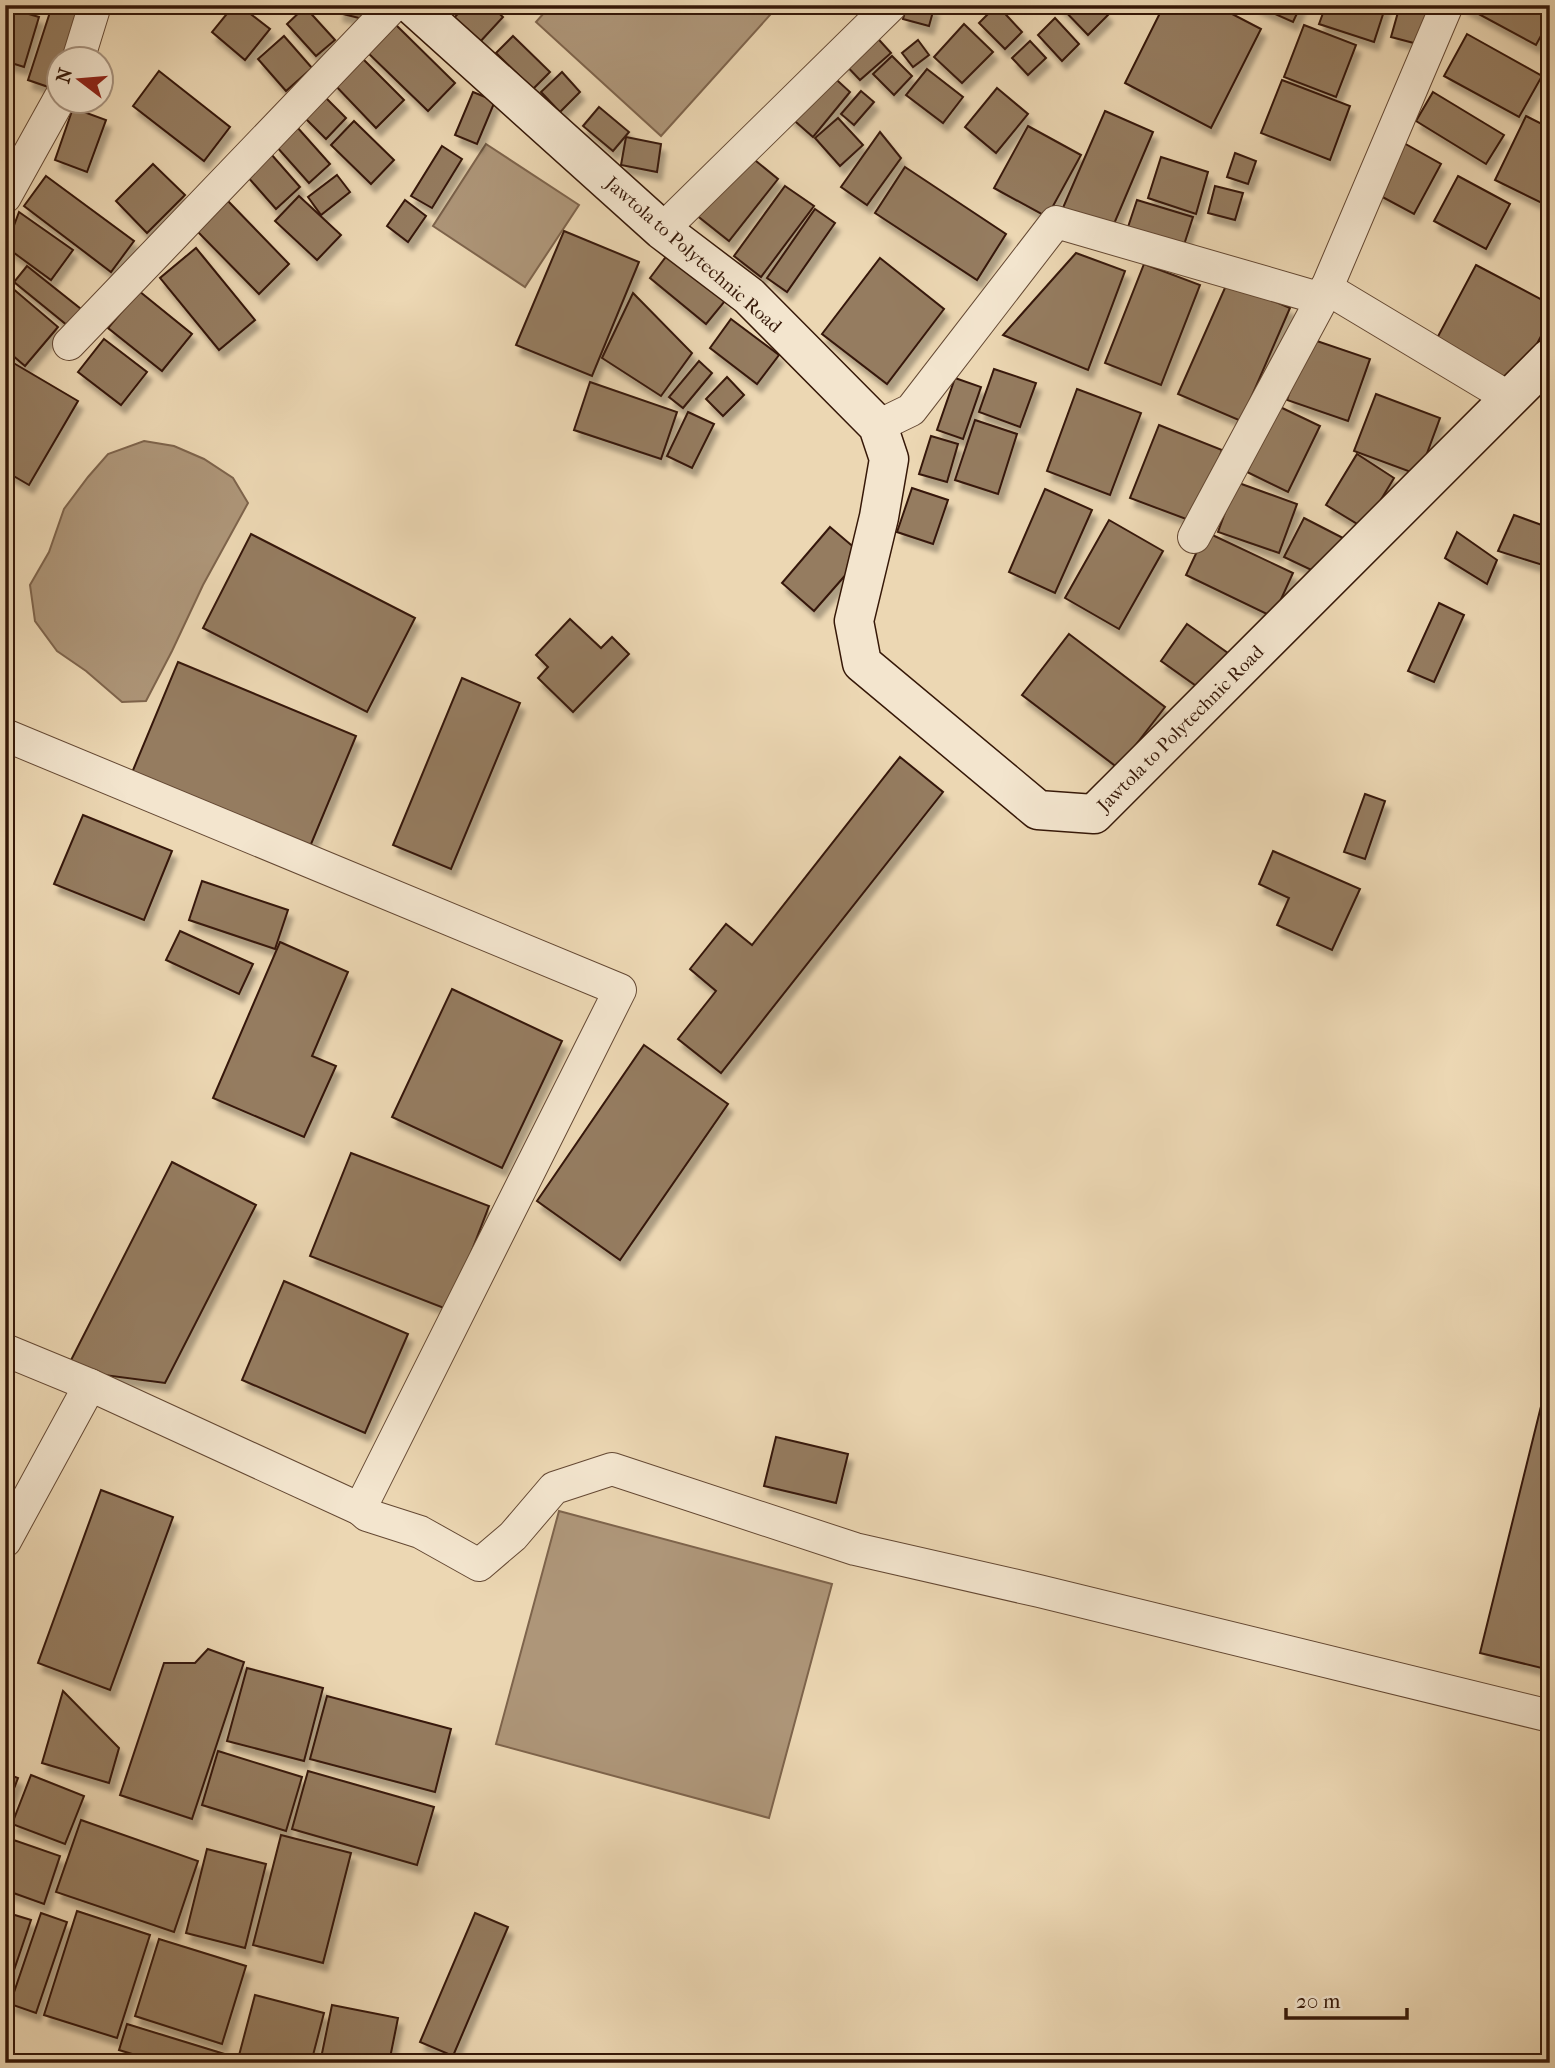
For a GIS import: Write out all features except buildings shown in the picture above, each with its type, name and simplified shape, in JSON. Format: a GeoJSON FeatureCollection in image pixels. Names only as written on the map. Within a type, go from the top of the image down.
{"type":"FeatureCollection","features":[{"type":"Feature","properties":{"kind":"main road","name":"Jawtola to Polytechnic Road"},"geometry":{"type":"LineString","coordinates":[[412,5],[662,230],[749,296],[878,426],[890,459],[854,621],[862,663],[1038,810],[1094,814],[1550,358]]}},
{"type":"Feature","properties":{"kind":"street"},"geometry":{"type":"LineString","coordinates":[[82,46],[95,5]]}},
{"type":"Feature","properties":{"kind":"street"},"geometry":{"type":"LineString","coordinates":[[69,344],[394,5]]}},
{"type":"Feature","properties":{"kind":"street"},"geometry":{"type":"LineString","coordinates":[[662,230],[891,5]]}},
{"type":"Feature","properties":{"kind":"street"},"geometry":{"type":"LineString","coordinates":[[1194,537],[1324,293],[1447,5]]}},
{"type":"Feature","properties":{"kind":"street"},"geometry":{"type":"LineString","coordinates":[[5,197],[50,116]]}},
{"type":"Feature","properties":{"kind":"street"},"geometry":{"type":"LineString","coordinates":[[878,426],[911,410],[1056,222],[1324,293],[1511,399]]}},
{"type":"Feature","properties":{"kind":"street"},"geometry":{"type":"LineString","coordinates":[[5,735],[620,990],[359,1509]]}},
{"type":"Feature","properties":{"kind":"street"},"geometry":{"type":"LineString","coordinates":[[5,1350],[90,1385],[367,1515],[420,1532],[479,1565],[513,1536],[554,1488],[612,1469],[855,1549],[1039,1591],[1550,1716]]}},
{"type":"Feature","properties":{"kind":"street"},"geometry":{"type":"LineString","coordinates":[[5,1541],[90,1385]]}},
{"type":"Feature","properties":{"kind":"shaded area"},"geometry":{"type":"Polygon","coordinates":[[[551,5],[779,5],[661,136],[536,22],[551,5]]]}},
{"type":"Feature","properties":{"kind":"shaded area"},"geometry":{"type":"Polygon","coordinates":[[[486,144],[579,205],[525,287],[433,226],[486,144]]]}},
{"type":"Feature","properties":{"kind":"shaded area"},"geometry":{"type":"Polygon","coordinates":[[[144,441],[174,446],[204,459],[233,478],[248,503],[203,585],[146,701],[122,702],[86,671],[57,651],[35,621],[30,585],[49,552],[64,509],[88,477],[108,454],[144,441]]]}},
{"type":"Feature","properties":{"kind":"shaded area"},"geometry":{"type":"Polygon","coordinates":[[[559,1511],[832,1584],[769,1818],[496,1744],[559,1511]]]}}]}
